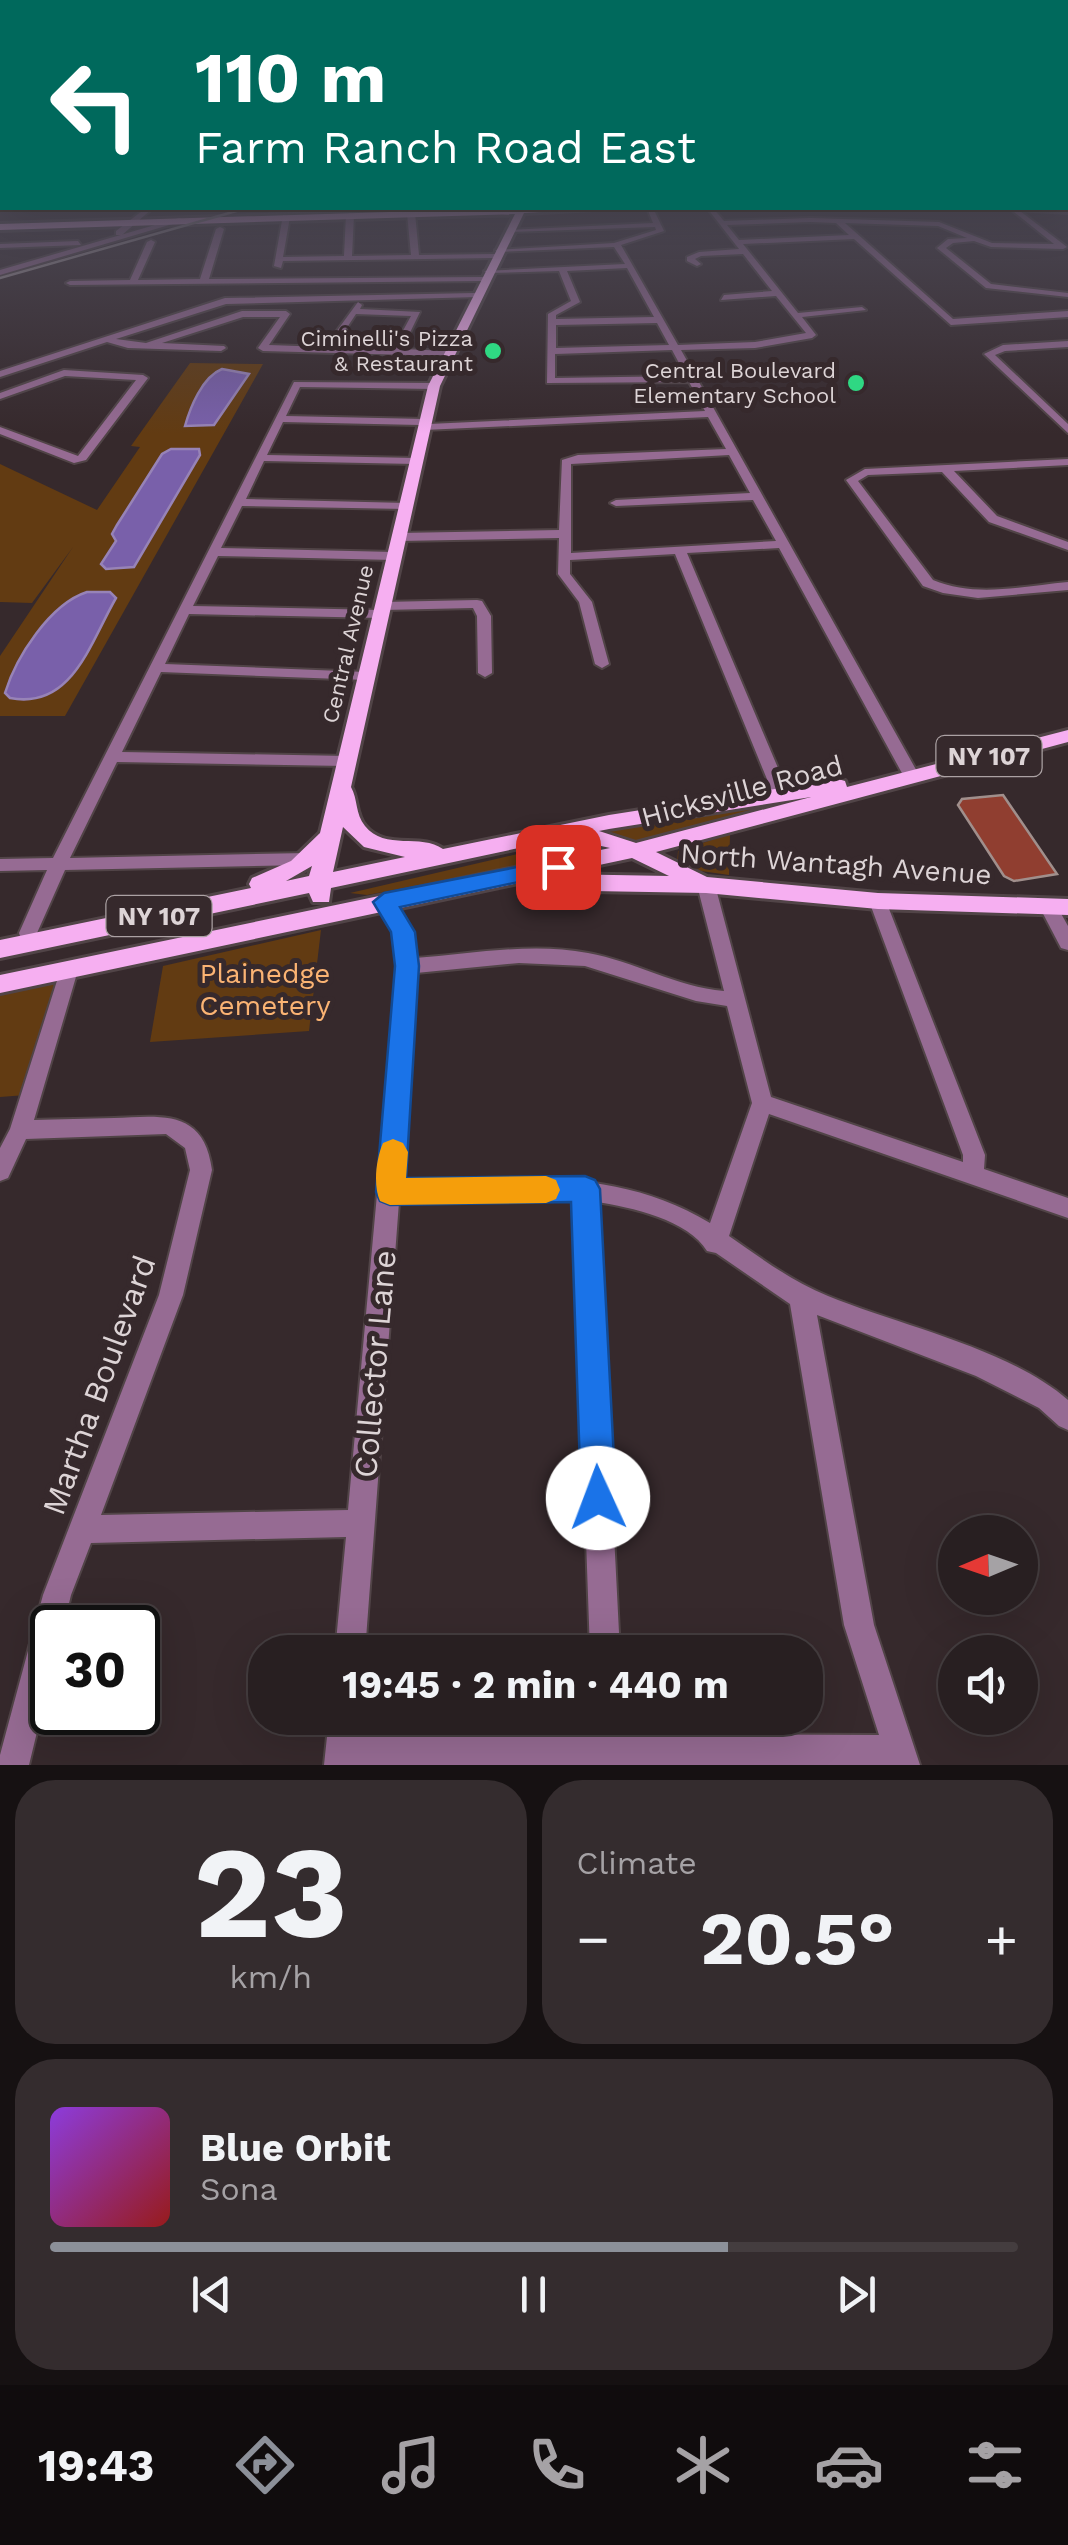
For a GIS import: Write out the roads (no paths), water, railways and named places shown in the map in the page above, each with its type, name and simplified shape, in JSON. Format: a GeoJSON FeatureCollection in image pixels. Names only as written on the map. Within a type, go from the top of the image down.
{"type":"FeatureCollection","features":[{"type":"Feature","properties":{"kind":"main road"},"geometry":{"type":"LineString","coordinates":[[446,354],[489,269]]}},
{"type":"Feature","properties":{"kind":"main road","name":"Central Avenue"},"geometry":{"type":"LineString","coordinates":[[325,914],[319,883],[416,461],[421,424],[446,354]]}},
{"type":"Feature","properties":{"kind":"main road","name":"Hicksville Road"},"geometry":{"type":"LineString","coordinates":[[0,984],[636,850],[1068,736]]}},
{"type":"Feature","properties":{"kind":"main road"},"geometry":{"type":"LineString","coordinates":[[346,764],[350,823],[370,842],[433,851],[496,846]]}},
{"type":"Feature","properties":{"kind":"main road","name":"Hicksville Road"},"geometry":{"type":"LineString","coordinates":[[0,950],[544,836],[911,775]]}},
{"type":"Feature","properties":{"kind":"main road"},"geometry":{"type":"LineString","coordinates":[[204,907],[284,875],[308,859],[330,836]]}},
{"type":"Feature","properties":{"kind":"main road"},"geometry":{"type":"LineString","coordinates":[[544,836],[599,837],[706,884]]}},
{"type":"Feature","properties":{"kind":"main road"},"geometry":{"type":"LineString","coordinates":[[680,872],[674,864],[675,852],[694,836]]}},
{"type":"Feature","properties":{"kind":"main road","name":"North Wantagh Avenue"},"geometry":{"type":"LineString","coordinates":[[481,883],[706,884],[878,901],[1058,907]]}},
{"type":"Feature","properties":{"kind":"street"},"geometry":{"type":"LineString","coordinates":[[134,282],[139,269]]}},
{"type":"Feature","properties":{"kind":"street"},"geometry":{"type":"LineString","coordinates":[[204,282],[208,269]]}},
{"type":"Feature","properties":{"kind":"street"},"geometry":{"type":"LineString","coordinates":[[276,281],[278,269]]}},
{"type":"Feature","properties":{"kind":"street"},"geometry":{"type":"LineString","coordinates":[[70,283],[486,275],[547,269]]}},
{"type":"Feature","properties":{"kind":"street"},"geometry":{"type":"LineString","coordinates":[[563,269],[576,302],[554,312],[551,382],[692,380]]}},
{"type":"Feature","properties":{"kind":"street"},"geometry":{"type":"LineString","coordinates":[[632,269],[911,775]]}},
{"type":"Feature","properties":{"kind":"street"},"geometry":{"type":"LineString","coordinates":[[550,351],[782,342],[812,335],[761,269]]}},
{"type":"Feature","properties":{"kind":"street"},"geometry":{"type":"LineString","coordinates":[[893,269],[951,322],[1068,314]]}},
{"type":"Feature","properties":{"kind":"street"},"geometry":{"type":"LineString","coordinates":[[968,269],[990,286],[1068,294]]}},
{"type":"Feature","properties":{"kind":"street"},"geometry":{"type":"LineString","coordinates":[[724,298],[780,293]]}},
{"type":"Feature","properties":{"kind":"street"},"geometry":{"type":"LineString","coordinates":[[1043,294],[1068,314]]}},
{"type":"Feature","properties":{"kind":"street"},"geometry":{"type":"LineString","coordinates":[[0,374],[225,301],[475,295]]}},
{"type":"Feature","properties":{"kind":"street"},"geometry":{"type":"LineString","coordinates":[[328,350],[364,296]]}},
{"type":"Feature","properties":{"kind":"street"},"geometry":{"type":"LineString","coordinates":[[799,315],[862,310]]}},
{"type":"Feature","properties":{"kind":"street"},"geometry":{"type":"LineString","coordinates":[[354,311],[417,314],[396,352]]}},
{"type":"Feature","properties":{"kind":"street"},"geometry":{"type":"LineString","coordinates":[[148,345],[242,314],[286,314],[263,348],[446,354]]}},
{"type":"Feature","properties":{"kind":"street"},"geometry":{"type":"LineString","coordinates":[[552,322],[660,320]]}},
{"type":"Feature","properties":{"kind":"street"},"geometry":{"type":"LineString","coordinates":[[984,320],[995,329]]}},
{"type":"Feature","properties":{"kind":"street"},"geometry":{"type":"LineString","coordinates":[[103,338],[148,345],[221,348]]}},
{"type":"Feature","properties":{"kind":"street"},"geometry":{"type":"LineString","coordinates":[[1007,338],[1019,347]]}},
{"type":"Feature","properties":{"kind":"street"},"geometry":{"type":"LineString","coordinates":[[1068,344],[996,349],[990,357],[1068,430]]}},
{"type":"Feature","properties":{"kind":"street"},"geometry":{"type":"LineString","coordinates":[[1056,345],[1068,355]]}},
{"type":"Feature","properties":{"kind":"street"},"geometry":{"type":"LineString","coordinates":[[0,430],[74,460],[82,458],[143,378],[64,374],[4,391]]}},
{"type":"Feature","properties":{"kind":"street"},"geometry":{"type":"LineString","coordinates":[[32,942],[30,927],[59,863],[297,384],[434,386]]}},
{"type":"Feature","properties":{"kind":"street"},"geometry":{"type":"LineString","coordinates":[[280,419],[421,424],[712,414]]}},
{"type":"Feature","properties":{"kind":"street"},"geometry":{"type":"LineString","coordinates":[[602,664],[586,602],[564,574],[566,462],[732,452]]}},
{"type":"Feature","properties":{"kind":"street"},"geometry":{"type":"LineString","coordinates":[[260,458],[416,461]]}},
{"type":"Feature","properties":{"kind":"street"},"geometry":{"type":"LineString","coordinates":[[1068,462],[944,467],[860,474],[852,480],[928,583],[960,592],[1068,586]]}},
{"type":"Feature","properties":{"kind":"street"},"geometry":{"type":"LineString","coordinates":[[944,467],[994,520],[1068,546]]}},
{"type":"Feature","properties":{"kind":"street"},"geometry":{"type":"LineString","coordinates":[[616,503],[756,496]]}},
{"type":"Feature","properties":{"kind":"street"},"geometry":{"type":"LineString","coordinates":[[239,502],[406,506]]}},
{"type":"Feature","properties":{"kind":"street"},"geometry":{"type":"LineString","coordinates":[[398,537],[564,534]]}},
{"type":"Feature","properties":{"kind":"street"},"geometry":{"type":"LineString","coordinates":[[564,557],[783,544]]}},
{"type":"Feature","properties":{"kind":"street"},"geometry":{"type":"LineString","coordinates":[[678,550],[781,794]]}},
{"type":"Feature","properties":{"kind":"street"},"geometry":{"type":"LineString","coordinates":[[214,552],[394,556]]}},
{"type":"Feature","properties":{"kind":"street"},"geometry":{"type":"LineString","coordinates":[[185,610],[382,610],[477,604],[484,616],[485,672]]}},
{"type":"Feature","properties":{"kind":"street"},"geometry":{"type":"LineString","coordinates":[[157,668],[366,676]]}},
{"type":"Feature","properties":{"kind":"street"},"geometry":{"type":"LineString","coordinates":[[113,757],[346,764]]}},
{"type":"Feature","properties":{"kind":"street"},"geometry":{"type":"LineString","coordinates":[[0,865],[308,859]]}},
{"type":"Feature","properties":{"kind":"street"},"geometry":{"type":"LineString","coordinates":[[706,884],[762,1102],[715,1243]]}},
{"type":"Feature","properties":{"kind":"street"},"geometry":{"type":"LineString","coordinates":[[878,901],[974,1155],[972,1172]]}},
{"type":"Feature","properties":{"kind":"street","name":"Collector Lane"},"geometry":{"type":"LineString","coordinates":[[351,1635],[407,966],[403,932],[384,902]]}},
{"type":"Feature","properties":{"kind":"street"},"geometry":{"type":"LineString","coordinates":[[1058,907],[1068,943]]}},
{"type":"Feature","properties":{"kind":"street"},"geometry":{"type":"LineString","coordinates":[[407,966],[583,958],[626,968],[707,999],[733,999]]}},
{"type":"Feature","properties":{"kind":"street"},"geometry":{"type":"LineString","coordinates":[[0,1171],[20,1130],[69,970]]}},
{"type":"Feature","properties":{"kind":"street"},"geometry":{"type":"LineString","coordinates":[[762,1102],[1068,1208]]}},
{"type":"Feature","properties":{"kind":"street","name":"Martha Boulevard"},"geometry":{"type":"LineString","coordinates":[[12,1765],[52,1612],[171,1295],[201,1170],[199,1150],[189,1135],[166,1125],[20,1130]]}},
{"type":"Feature","properties":{"kind":"street"},"geometry":{"type":"LineString","coordinates":[[585,1189],[604,1635]]}},
{"type":"Feature","properties":{"kind":"street"},"geometry":{"type":"LineString","coordinates":[[390,1192],[585,1189],[645,1201],[801,1296],[1027,1386],[1068,1417]]}},
{"type":"Feature","properties":{"kind":"street"},"geometry":{"type":"LineString","coordinates":[[342,1744],[902,1758],[859,1624],[801,1296]]}},
{"type":"Feature","properties":{"kind":"street"},"geometry":{"type":"LineString","coordinates":[[81,1530],[360,1523]]}},
{"type":"Feature","properties":{"kind":"street"},"geometry":{"type":"LineString","coordinates":[[609,1735],[610,1750]]}},
{"type":"Feature","properties":{"kind":"railway"},"geometry":{"type":"LineString","coordinates":[[0,278],[30,269]]}},
{"type":"Feature","properties":{"kind":"place","name":"Ciminelli's Pizza & Restaurant"},"geometry":{"type":"Point","coordinates":[493,351]}},
{"type":"Feature","properties":{"kind":"place","name":"Central Boulevard Elementary School"},"geometry":{"type":"Point","coordinates":[856,383]}},
{"type":"Feature","properties":{"kind":"park label","name":"Plainedge Cemetery"},"geometry":{"type":"Point","coordinates":[265,989]}}]}
